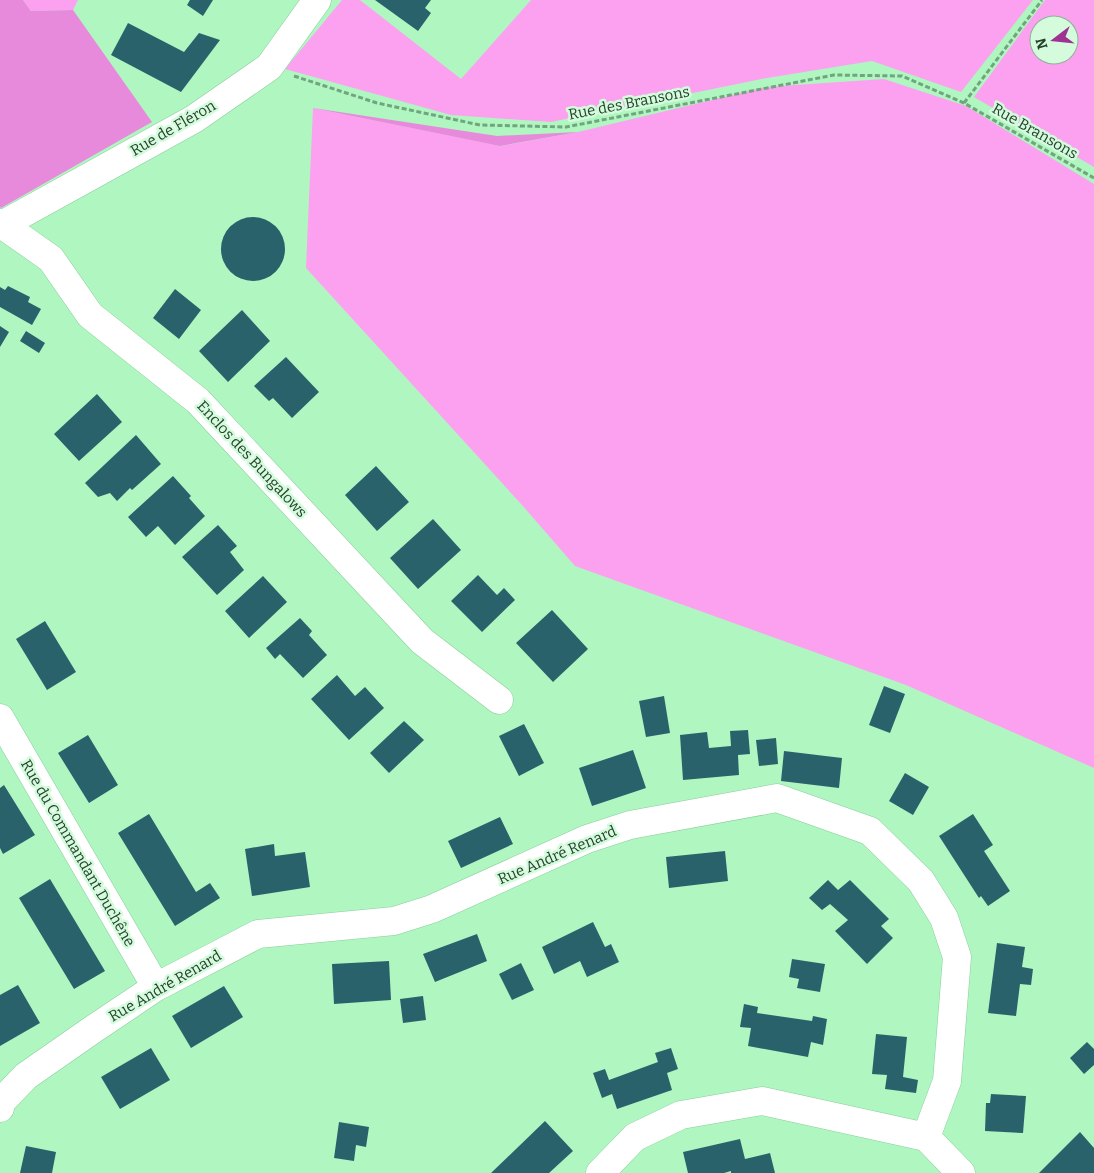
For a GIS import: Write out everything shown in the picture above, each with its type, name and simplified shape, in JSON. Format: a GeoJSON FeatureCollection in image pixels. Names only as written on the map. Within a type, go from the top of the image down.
{"type":"FeatureCollection","features":[{"type":"Feature","properties":{"kind":"street","name":"Rue de Fléron"},"geometry":{"type":"LineString","coordinates":[[1,224],[194,119],[269,68],[317,0]]}},
{"type":"Feature","properties":{"kind":"street","name":"Enclos des Bungalows"},"geometry":{"type":"LineString","coordinates":[[1,224],[51,259],[90,315],[198,401],[422,641],[499,700]]}},
{"type":"Feature","properties":{"kind":"street","name":"Rue du Commandant Duchêne"},"geometry":{"type":"LineString","coordinates":[[0,718],[156,988]]}},
{"type":"Feature","properties":{"kind":"street","name":"Rue André Renard"},"geometry":{"type":"LineString","coordinates":[[0,1108],[2,1102],[26,1076],[92,1030],[156,988],[258,934],[394,921],[432,909],[587,839],[630,825],[777,798],[870,831],[921,881],[944,918],[957,957],[947,1081],[926,1137]]}},
{"type":"Feature","properties":{"kind":"street"},"geometry":{"type":"LineString","coordinates":[[600,1173],[635,1137],[681,1115],[762,1101],[926,1137],[961,1173]]}},
{"type":"Feature","properties":{"kind":"path"},"geometry":{"type":"LineString","coordinates":[[964,103],[1042,0]]}},
{"type":"Feature","properties":{"kind":"path","name":"Rue des Bransons"},"geometry":{"type":"LineString","coordinates":[[269,68],[377,104],[480,125],[566,128],[834,75],[902,76],[964,103]]}},
{"type":"Feature","properties":{"kind":"path","name":"Rue Bransons"},"geometry":{"type":"LineString","coordinates":[[964,103],[1094,178]]}},
{"type":"Feature","properties":{"kind":"shaded area"},"geometry":{"type":"Polygon","coordinates":[[[0,0],[23,0],[31,11],[73,10],[152,122],[1,208],[0,207],[0,0]]]}},
{"type":"Feature","properties":{"kind":"shaded area"},"geometry":{"type":"Polygon","coordinates":[[[23,0],[78,0],[73,10],[31,11],[23,0]]]}},
{"type":"Feature","properties":{"kind":"shaded area"},"geometry":{"type":"Polygon","coordinates":[[[342,0],[360,0],[461,79],[531,0],[1033,0],[961,92],[872,61],[767,78],[551,122],[451,115],[285,69],[342,0]]]}},
{"type":"Feature","properties":{"kind":"shaded area"},"geometry":{"type":"Polygon","coordinates":[[[1045,0],[1094,0],[1094,167],[974,97],[1029,22],[1029,65],[1079,65],[1079,15],[1034,15],[1045,0]]]}},
{"type":"Feature","properties":{"kind":"shaded area"},"geometry":{"type":"Polygon","coordinates":[[[884,79],[966,106],[1094,184],[1094,768],[906,685],[575,566],[522,505],[306,268],[313,108],[501,146],[578,132],[766,87],[884,79]]]}},
{"type":"Feature","properties":{"kind":"shaded area"},"geometry":{"type":"Polygon","coordinates":[[[313,108],[497,136],[578,132],[500,146],[313,108]]]}},
{"type":"Feature","properties":{"kind":"building"},"geometry":{"type":"Polygon","coordinates":[[[190,0],[213,0],[203,16],[187,5],[190,0]]]}},
{"type":"Feature","properties":{"kind":"building"},"geometry":{"type":"Polygon","coordinates":[[[375,0],[431,0],[425,8],[431,13],[418,31],[375,0]]]}},
{"type":"Feature","properties":{"kind":"building"},"geometry":{"type":"Polygon","coordinates":[[[128,23],[184,52],[199,33],[220,40],[181,92],[111,55],[128,23]]]}},
{"type":"Feature","properties":{"kind":"building"},"geometry":{"type":"Polygon","coordinates":[[[247,217],[259,217],[276,226],[283,237],[285,249],[283,261],[276,272],[259,281],[247,281],[235,276],[226,267],[221,255],[221,243],[226,231],[235,222],[247,217]]]}},
{"type":"Feature","properties":{"kind":"building"},"geometry":{"type":"Polygon","coordinates":[[[8,286],[30,297],[28,302],[41,309],[32,325],[0,307],[0,287],[5,290],[8,286]]]}},
{"type":"Feature","properties":{"kind":"building"},"geometry":{"type":"Polygon","coordinates":[[[175,289],[201,310],[179,339],[153,318],[175,289]]]}},
{"type":"Feature","properties":{"kind":"building"},"geometry":{"type":"Polygon","coordinates":[[[242,310],[270,341],[228,382],[199,351],[242,310]]]}},
{"type":"Feature","properties":{"kind":"building"},"geometry":{"type":"Polygon","coordinates":[[[0,326],[9,332],[0,347],[0,326]]]}},
{"type":"Feature","properties":{"kind":"building"},"geometry":{"type":"Polygon","coordinates":[[[26,331],[45,343],[39,353],[20,341],[26,331]]]}},
{"type":"Feature","properties":{"kind":"building"},"geometry":{"type":"Polygon","coordinates":[[[286,357],[319,392],[292,418],[273,398],[269,401],[254,386],[286,357]]]}},
{"type":"Feature","properties":{"kind":"building"},"geometry":{"type":"Polygon","coordinates":[[[97,394],[122,422],[79,461],[54,434],[97,394]]]}},
{"type":"Feature","properties":{"kind":"building"},"geometry":{"type":"Polygon","coordinates":[[[136,435],[161,464],[132,490],[130,488],[117,501],[110,493],[98,497],[85,483],[136,435]]]}},
{"type":"Feature","properties":{"kind":"building"},"geometry":{"type":"Polygon","coordinates":[[[376,466],[409,502],[377,531],[345,495],[376,466]]]}},
{"type":"Feature","properties":{"kind":"building"},"geometry":{"type":"Polygon","coordinates":[[[173,476],[191,496],[189,498],[205,516],[175,545],[158,526],[146,537],[128,517],[173,476]]]}},
{"type":"Feature","properties":{"kind":"building"},"geometry":{"type":"Polygon","coordinates":[[[433,519],[461,550],[418,589],[390,558],[433,519]]]}},
{"type":"Feature","properties":{"kind":"building"},"geometry":{"type":"Polygon","coordinates":[[[218,525],[237,546],[230,552],[244,570],[217,595],[182,557],[218,525]]]}},
{"type":"Feature","properties":{"kind":"building"},"geometry":{"type":"Polygon","coordinates":[[[478,575],[497,595],[504,588],[515,600],[482,632],[451,601],[478,575]]]}},
{"type":"Feature","properties":{"kind":"building"},"geometry":{"type":"Polygon","coordinates":[[[263,576],[287,602],[249,638],[225,611],[263,576]]]}},
{"type":"Feature","properties":{"kind":"building"},"geometry":{"type":"Polygon","coordinates":[[[552,610],[588,649],[553,682],[516,643],[552,610]]]}},
{"type":"Feature","properties":{"kind":"building"},"geometry":{"type":"Polygon","coordinates":[[[300,618],[312,631],[309,635],[327,655],[303,678],[280,654],[275,659],[266,648],[300,618]]]}},
{"type":"Feature","properties":{"kind":"building"},"geometry":{"type":"Polygon","coordinates":[[[45,621],[76,672],[47,690],[16,639],[45,621]]]}},
{"type":"Feature","properties":{"kind":"building"},"geometry":{"type":"Polygon","coordinates":[[[337,675],[355,696],[365,687],[384,708],[349,740],[311,699],[337,675]]]}},
{"type":"Feature","properties":{"kind":"building"},"geometry":{"type":"Polygon","coordinates":[[[884,686],[905,694],[890,733],[869,725],[884,686]]]}},
{"type":"Feature","properties":{"kind":"building"},"geometry":{"type":"Polygon","coordinates":[[[664,696],[670,733],[646,737],[639,701],[664,696]]]}},
{"type":"Feature","properties":{"kind":"building"},"geometry":{"type":"Polygon","coordinates":[[[404,721],[424,740],[389,773],[370,753],[404,721]]]}},
{"type":"Feature","properties":{"kind":"building"},"geometry":{"type":"Polygon","coordinates":[[[524,724],[544,763],[519,776],[499,736],[524,724]]]}},
{"type":"Feature","properties":{"kind":"building"},"geometry":{"type":"Polygon","coordinates":[[[748,730],[750,754],[738,755],[739,775],[683,780],[680,735],[707,732],[709,748],[731,746],[730,731],[748,730]]]}},
{"type":"Feature","properties":{"kind":"building"},"geometry":{"type":"Polygon","coordinates":[[[88,735],[118,785],[89,803],[58,753],[88,735]]]}},
{"type":"Feature","properties":{"kind":"building"},"geometry":{"type":"Polygon","coordinates":[[[776,738],[778,764],[759,766],[756,740],[776,738]]]}},
{"type":"Feature","properties":{"kind":"building"},"geometry":{"type":"Polygon","coordinates":[[[633,750],[646,788],[592,806],[579,768],[633,750]]]}},
{"type":"Feature","properties":{"kind":"building"},"geometry":{"type":"Polygon","coordinates":[[[784,751],[842,758],[839,788],[781,781],[784,751]]]}},
{"type":"Feature","properties":{"kind":"building"},"geometry":{"type":"Polygon","coordinates":[[[905,773],[929,787],[913,815],[889,801],[905,773]]]}},
{"type":"Feature","properties":{"kind":"building"},"geometry":{"type":"Polygon","coordinates":[[[4,785],[35,835],[3,854],[0,848],[0,788],[4,785]]]}},
{"type":"Feature","properties":{"kind":"building"},"geometry":{"type":"Polygon","coordinates":[[[149,814],[196,892],[210,883],[220,898],[175,926],[118,833],[149,814]]]}},
{"type":"Feature","properties":{"kind":"building"},"geometry":{"type":"Polygon","coordinates":[[[973,814],[993,845],[984,851],[1010,891],[988,906],[981,896],[979,898],[939,836],[973,814]]]}},
{"type":"Feature","properties":{"kind":"building"},"geometry":{"type":"Polygon","coordinates":[[[500,817],[513,844],[461,868],[448,841],[500,817]]]}},
{"type":"Feature","properties":{"kind":"building"},"geometry":{"type":"Polygon","coordinates":[[[274,844],[275,856],[305,852],[310,887],[252,896],[245,849],[274,844]]]}},
{"type":"Feature","properties":{"kind":"building"},"geometry":{"type":"Polygon","coordinates":[[[725,851],[728,881],[669,888],[666,857],[725,851]]]}},
{"type":"Feature","properties":{"kind":"building"},"geometry":{"type":"Polygon","coordinates":[[[50,879],[105,971],[74,989],[19,898],[50,879]]]}},
{"type":"Feature","properties":{"kind":"building"},"geometry":{"type":"Polygon","coordinates":[[[828,880],[838,890],[850,880],[889,919],[881,926],[893,938],[867,964],[835,931],[848,920],[830,904],[822,910],[809,898],[828,880]]]}},
{"type":"Feature","properties":{"kind":"building"},"geometry":{"type":"Polygon","coordinates":[[[593,922],[605,947],[611,944],[619,962],[587,977],[580,961],[554,974],[542,947],[593,922]]]}},
{"type":"Feature","properties":{"kind":"building"},"geometry":{"type":"Polygon","coordinates":[[[477,934],[487,961],[435,982],[423,954],[477,934]]]}},
{"type":"Feature","properties":{"kind":"building"},"geometry":{"type":"Polygon","coordinates":[[[997,943],[1025,947],[1022,967],[1033,969],[1031,985],[1020,984],[1016,1016],[988,1013],[997,943]]]}},
{"type":"Feature","properties":{"kind":"building"},"geometry":{"type":"Polygon","coordinates":[[[792,959],[825,964],[820,992],[797,988],[799,979],[789,977],[792,959]]]}},
{"type":"Feature","properties":{"kind":"building"},"geometry":{"type":"Polygon","coordinates":[[[389,961],[391,1000],[334,1004],[332,964],[389,961]]]}},
{"type":"Feature","properties":{"kind":"building"},"geometry":{"type":"Polygon","coordinates":[[[521,963],[534,990],[512,1000],[499,974],[521,963]]]}},
{"type":"Feature","properties":{"kind":"building"},"geometry":{"type":"Polygon","coordinates":[[[18,985],[40,1023],[0,1046],[0,995],[18,985]]]}},
{"type":"Feature","properties":{"kind":"building"},"geometry":{"type":"Polygon","coordinates":[[[224,986],[243,1017],[191,1048],[172,1016],[224,986]]]}},
{"type":"Feature","properties":{"kind":"building"},"geometry":{"type":"Polygon","coordinates":[[[423,996],[426,1020],[403,1023],[400,999],[423,996]]]}},
{"type":"Feature","properties":{"kind":"building"},"geometry":{"type":"Polygon","coordinates":[[[744,1004],[758,1007],[757,1013],[812,1021],[813,1016],[827,1019],[823,1045],[811,1042],[808,1057],[748,1046],[751,1028],[740,1027],[744,1004]]]}},
{"type":"Feature","properties":{"kind":"building"},"geometry":{"type":"Polygon","coordinates":[[[876,1034],[907,1037],[903,1077],[918,1080],[916,1093],[885,1089],[887,1075],[872,1074],[876,1034]]]}},
{"type":"Feature","properties":{"kind":"building"},"geometry":{"type":"Polygon","coordinates":[[[1087,1042],[1094,1049],[1094,1065],[1084,1074],[1070,1058],[1087,1042]]]}},
{"type":"Feature","properties":{"kind":"building"},"geometry":{"type":"Polygon","coordinates":[[[151,1048],[170,1080],[120,1109],[101,1077],[151,1048]]]}},
{"type":"Feature","properties":{"kind":"building"},"geometry":{"type":"Polygon","coordinates":[[[671,1048],[678,1069],[667,1073],[672,1090],[617,1109],[612,1094],[602,1098],[593,1073],[605,1069],[609,1080],[658,1062],[655,1053],[671,1048]]]}},
{"type":"Feature","properties":{"kind":"building"},"geometry":{"type":"Polygon","coordinates":[[[991,1094],[1026,1096],[1023,1133],[985,1131],[986,1103],[990,1103],[991,1094]]]}},
{"type":"Feature","properties":{"kind":"building"},"geometry":{"type":"Polygon","coordinates":[[[545,1121],[573,1151],[549,1173],[491,1173],[545,1121]]]}},
{"type":"Feature","properties":{"kind":"building"},"geometry":{"type":"Polygon","coordinates":[[[339,1122],[369,1127],[366,1147],[356,1145],[354,1161],[334,1158],[339,1122]]]}},
{"type":"Feature","properties":{"kind":"building"},"geometry":{"type":"Polygon","coordinates":[[[1080,1132],[1094,1148],[1094,1173],[1039,1173],[1080,1132]]]}},
{"type":"Feature","properties":{"kind":"building"},"geometry":{"type":"Polygon","coordinates":[[[740,1139],[745,1159],[770,1153],[775,1173],[731,1173],[731,1171],[724,1173],[688,1173],[683,1152],[740,1139]]]}},
{"type":"Feature","properties":{"kind":"building"},"geometry":{"type":"Polygon","coordinates":[[[26,1146],[56,1152],[52,1173],[20,1173],[26,1146]]]}}]}
